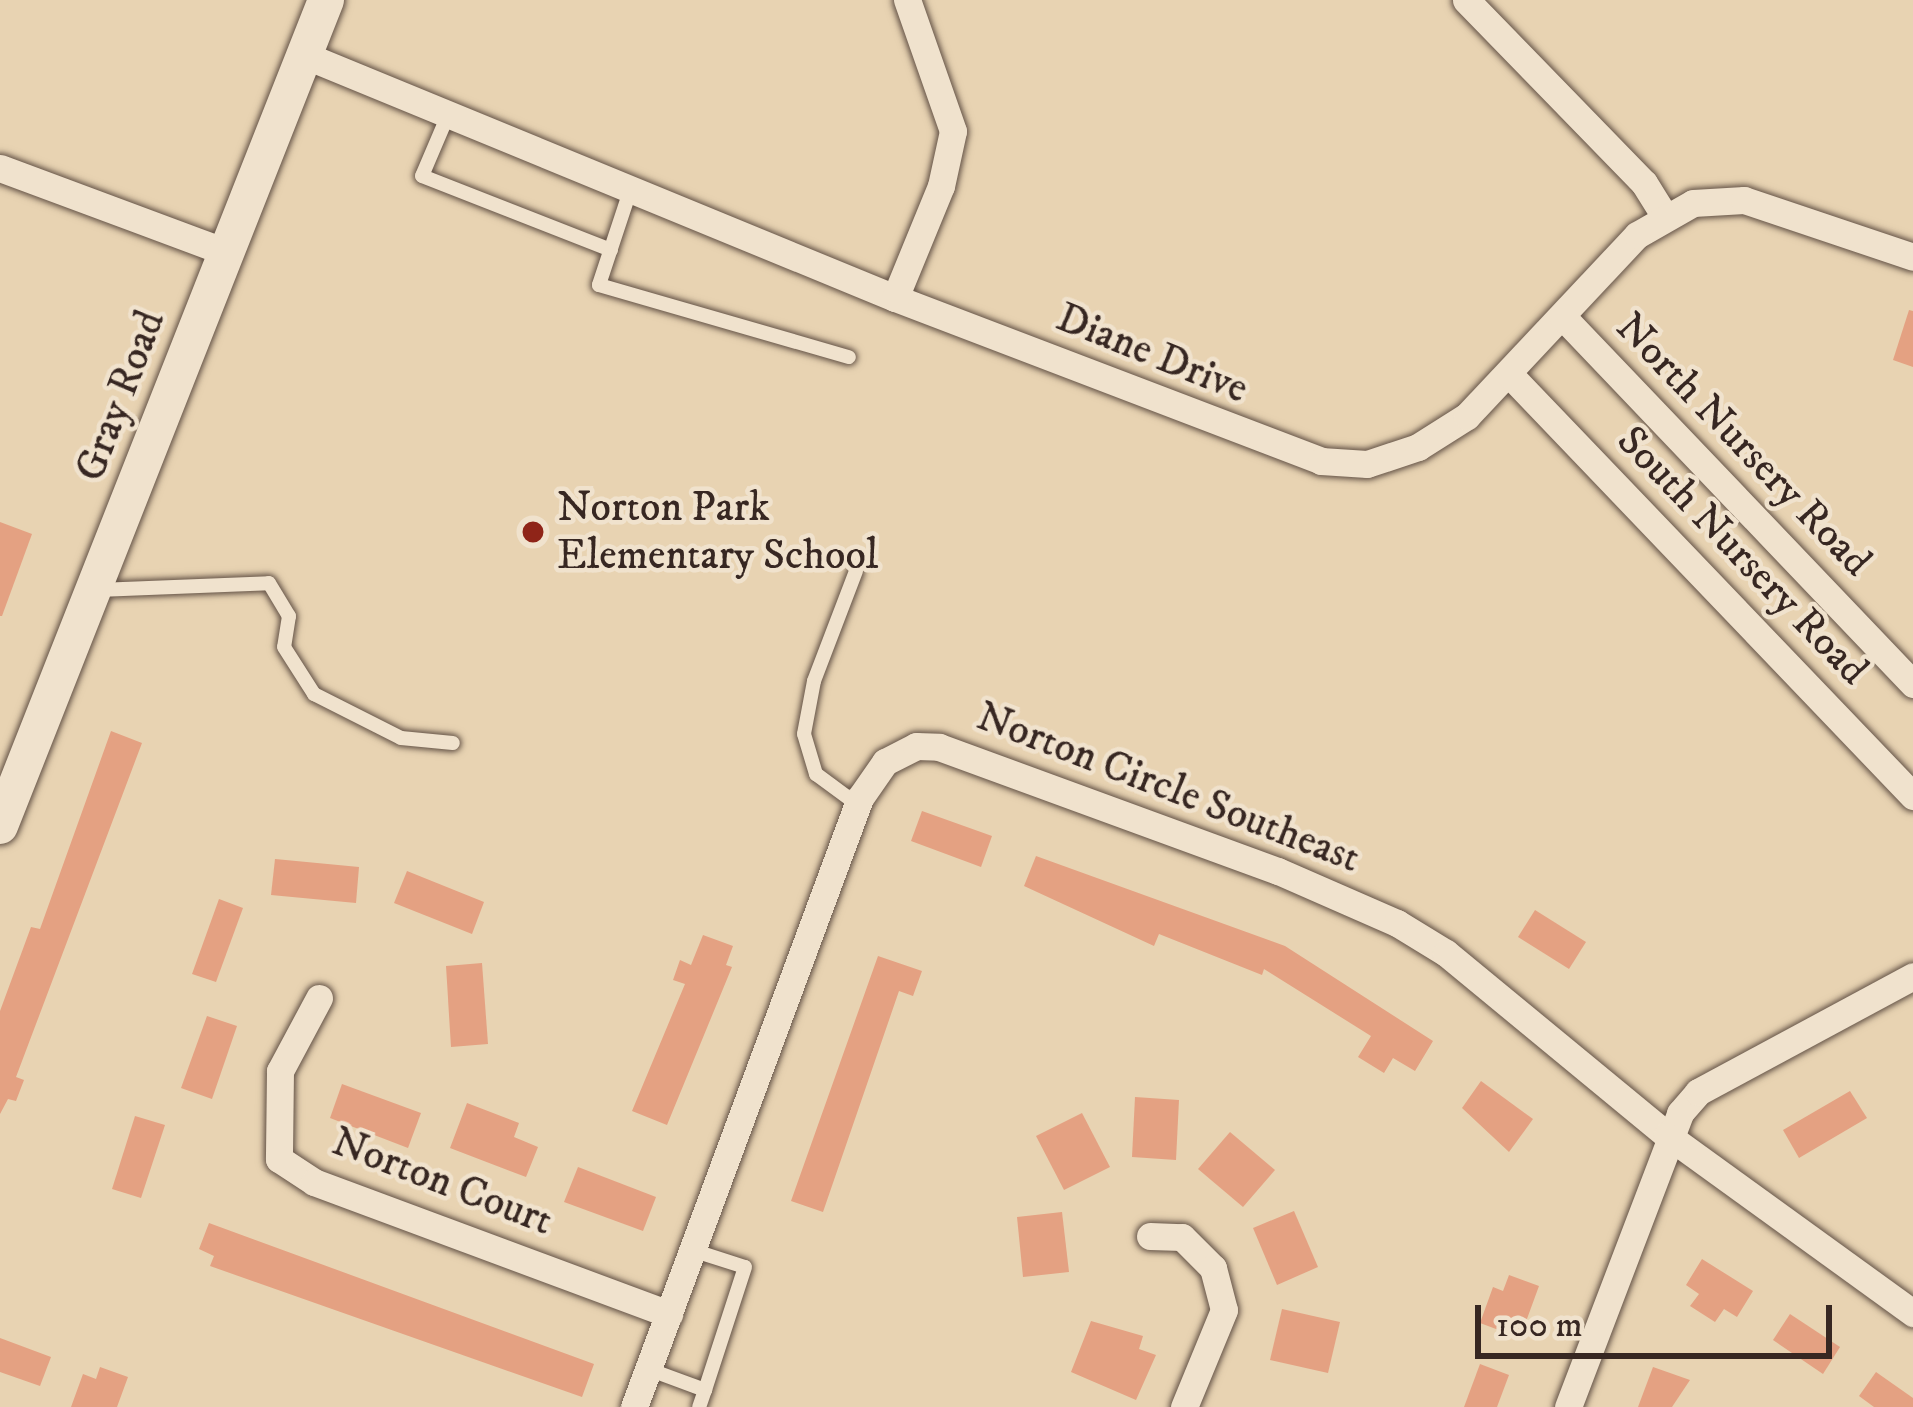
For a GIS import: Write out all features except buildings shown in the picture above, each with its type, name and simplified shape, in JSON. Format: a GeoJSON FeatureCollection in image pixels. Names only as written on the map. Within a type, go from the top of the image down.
{"type":"FeatureCollection","features":[{"type":"Feature","properties":{"kind":"street","name":"Gray Road"},"geometry":{"type":"LineString","coordinates":[[0,826],[226,252],[266,186],[304,55],[326,0]]}},
{"type":"Feature","properties":{"kind":"street"},"geometry":{"type":"LineString","coordinates":[[895,298],[941,186],[953,130],[907,0]]}},
{"type":"Feature","properties":{"kind":"street"},"geometry":{"type":"LineString","coordinates":[[1466,0],[1644,182],[1664,214],[1744,200],[1913,257]]}},
{"type":"Feature","properties":{"kind":"street","name":"Diane Drive"},"geometry":{"type":"LineString","coordinates":[[304,55],[895,298],[1321,461],[1366,464],[1418,447],[1467,416],[1664,214]]}},
{"type":"Feature","properties":{"kind":"street"},"geometry":{"type":"LineString","coordinates":[[0,168],[226,252]]}},
{"type":"Feature","properties":{"kind":"street","name":"North Nursery Road"},"geometry":{"type":"LineString","coordinates":[[1562,316],[1913,684]]}},
{"type":"Feature","properties":{"kind":"street","name":"South Nursery Road"},"geometry":{"type":"LineString","coordinates":[[1510,375],[1913,796]]}},
{"type":"Feature","properties":{"kind":"street","name":"Norton Circle Southeast"},"geometry":{"type":"LineString","coordinates":[[634,1407],[858,805],[898,752],[939,747],[1345,898],[1446,953],[1667,1135],[1913,1312]]}},
{"type":"Feature","properties":{"kind":"street"},"geometry":{"type":"LineString","coordinates":[[1568,1407],[1667,1135],[1699,1092],[1913,976]]}},
{"type":"Feature","properties":{"kind":"street","name":"Norton Court"},"geometry":{"type":"LineString","coordinates":[[319,998],[280,1071],[279,1159],[314,1182],[669,1314]]}},
{"type":"Feature","properties":{"kind":"street"},"geometry":{"type":"LineString","coordinates":[[1150,1236],[1182,1237],[1214,1268],[1224,1310],[1184,1407]]}},
{"type":"Feature","properties":{"kind":"lane"},"geometry":{"type":"LineString","coordinates":[[448,115],[422,176],[611,250]]}},
{"type":"Feature","properties":{"kind":"lane"},"geometry":{"type":"LineString","coordinates":[[630,191],[599,285],[849,357]]}},
{"type":"Feature","properties":{"kind":"lane"},"geometry":{"type":"LineString","coordinates":[[856,571],[814,681],[804,734],[815,774],[858,805]]}},
{"type":"Feature","properties":{"kind":"lane"},"geometry":{"type":"LineString","coordinates":[[93,590],[269,583],[289,616],[284,647],[314,694],[401,738],[453,742]]}},
{"type":"Feature","properties":{"kind":"lane"},"geometry":{"type":"LineString","coordinates":[[694,1251],[746,1268],[699,1407]]}},
{"type":"Feature","properties":{"kind":"lane"},"geometry":{"type":"LineString","coordinates":[[648,1370],[705,1390]]}},
{"type":"Feature","properties":{"kind":"place","name":"Norton Park Elementary School"},"geometry":{"type":"Point","coordinates":[533,532]}}]}
